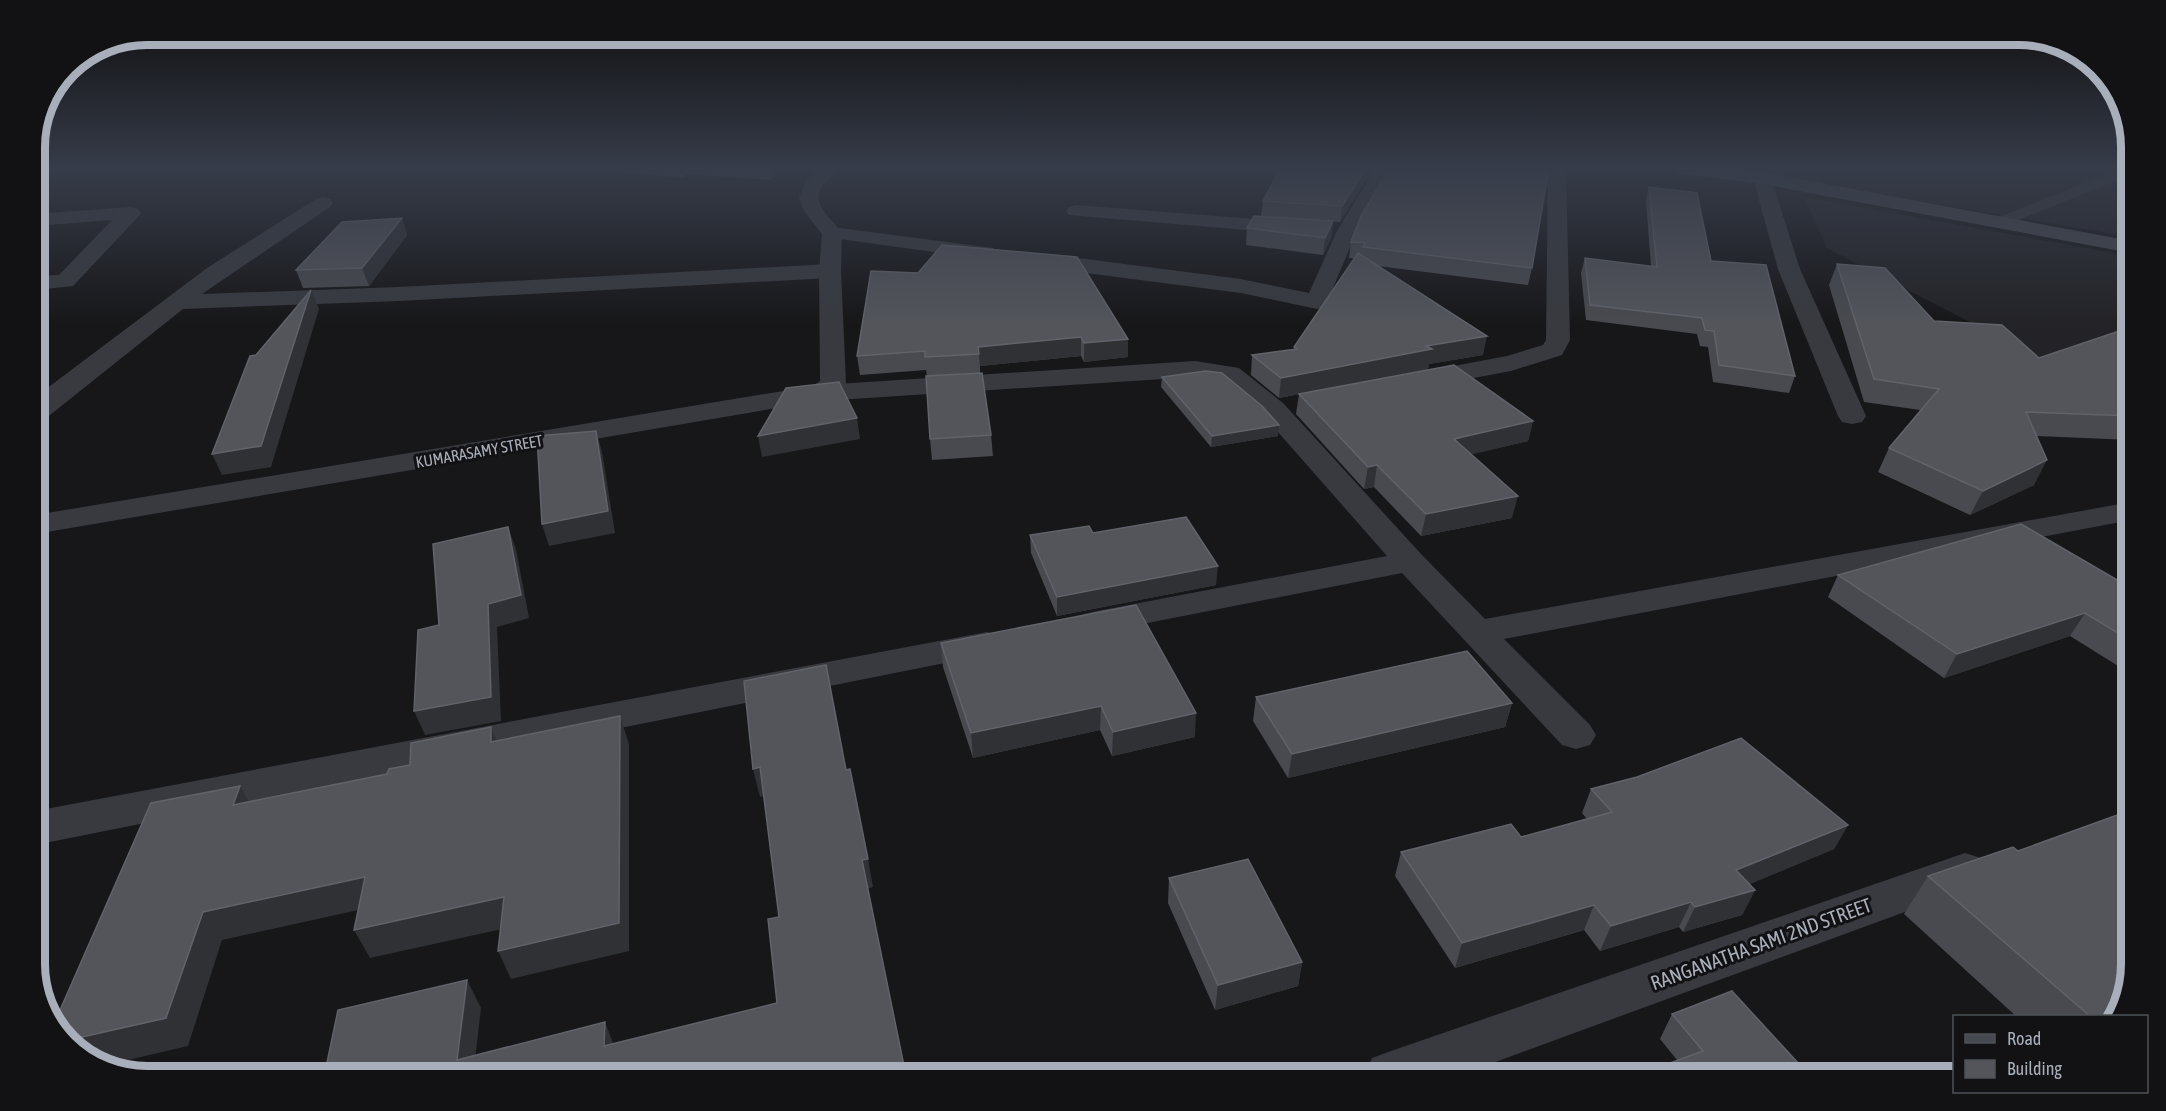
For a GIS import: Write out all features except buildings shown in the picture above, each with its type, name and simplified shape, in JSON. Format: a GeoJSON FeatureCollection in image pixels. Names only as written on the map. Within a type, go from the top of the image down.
{"type":"FeatureCollection","features":[{"type":"Feature","properties":{"kind":"main road"},"geometry":{"type":"LineString","coordinates":[[1994,221],[2121,245]]}},
{"type":"Feature","properties":{"kind":"street"},"geometry":{"type":"LineString","coordinates":[[45,282],[65,281],[123,221]]}},
{"type":"Feature","properties":{"kind":"street"},"geometry":{"type":"LineString","coordinates":[[47,393],[178,302],[215,273],[295,221]]}},
{"type":"Feature","properties":{"kind":"street"},"geometry":{"type":"LineString","coordinates":[[822,221],[832,233],[1241,286],[1317,302],[1353,221]]}},
{"type":"Feature","properties":{"kind":"street"},"geometry":{"type":"LineString","coordinates":[[1215,221],[1347,231]]}},
{"type":"Feature","properties":{"kind":"street"},"geometry":{"type":"LineString","coordinates":[[1398,385],[1512,363],[1553,350],[1558,340],[1557,221]]}},
{"type":"Feature","properties":{"kind":"street"},"geometry":{"type":"LineString","coordinates":[[1775,221],[1789,269],[1852,416]]}},
{"type":"Feature","properties":{"kind":"street"},"geometry":{"type":"LineString","coordinates":[[821,393],[833,383],[830,271],[832,233]]}},
{"type":"Feature","properties":{"kind":"street"},"geometry":{"type":"LineString","coordinates":[[178,302],[399,294],[830,271]]}},
{"type":"Feature","properties":{"kind":"street","name":"KUMARASAMY STREET"},"geometry":{"type":"LineString","coordinates":[[45,523],[821,393],[1195,369],[1230,374],[1284,406],[1410,562],[1576,735]]}},
{"type":"Feature","properties":{"kind":"street"},"geometry":{"type":"LineString","coordinates":[[1478,632],[2121,513]]}},
{"type":"Feature","properties":{"kind":"street"},"geometry":{"type":"LineString","coordinates":[[1070,628],[1410,562]]}},
{"type":"Feature","properties":{"kind":"street"},"geometry":{"type":"LineString","coordinates":[[45,826],[1022,637]]}},
{"type":"Feature","properties":{"kind":"street","name":"RANGANATHA SAMI 2ND STREET"},"geometry":{"type":"LineString","coordinates":[[1421,1066],[2008,855]]}},
{"type":"Feature","properties":{"kind":"shaded area"},"geometry":{"type":"Polygon","coordinates":[[[1815,221],[1936,221],[2121,254],[2121,401],[1827,248],[1815,221]]]}},
{"type":"Feature","properties":{"kind":"shaded area"},"geometry":{"type":"Polygon","coordinates":[[[2036,221],[2121,221],[2121,235],[2036,221]]]}}]}
